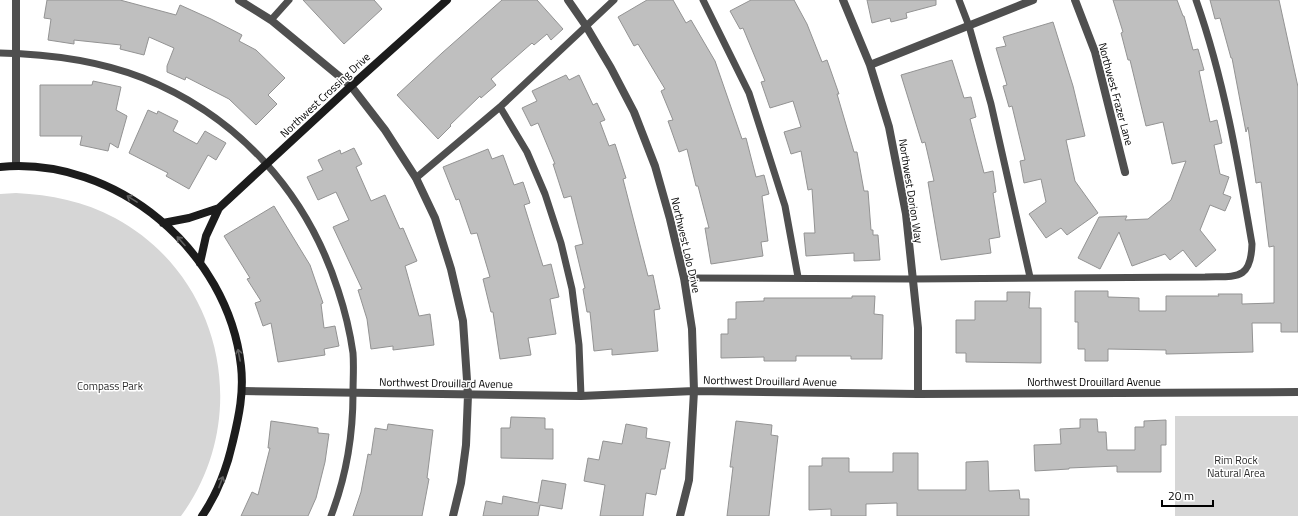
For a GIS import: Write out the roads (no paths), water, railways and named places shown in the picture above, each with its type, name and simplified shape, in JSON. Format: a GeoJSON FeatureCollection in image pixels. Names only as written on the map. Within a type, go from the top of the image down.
{"type":"FeatureCollection","features":[{"type":"Feature","properties":{"kind":"street"},"geometry":{"type":"LineString","coordinates":[[16,0],[16,165]]}},
{"type":"Feature","properties":{"kind":"street"},"geometry":{"type":"LineString","coordinates":[[240,0],[271,20],[351,86],[385,130],[416,178],[434,218],[453,276],[463,321],[468,395],[466,445],[461,483],[453,516]]}},
{"type":"Feature","properties":{"kind":"street","name":"Northwest Crossing Drive"},"geometry":{"type":"LineString","coordinates":[[200,263],[206,236],[219,208],[447,0]]}},
{"type":"Feature","properties":{"kind":"street","name":"Northwest Lolo Drive"},"geometry":{"type":"LineString","coordinates":[[568,0],[586,26],[611,68],[634,112],[655,166],[670,219],[684,278],[692,329],[694,392],[689,480],[680,516]]}},
{"type":"Feature","properties":{"kind":"street","name":"Northwest Dorion Way"},"geometry":{"type":"LineString","coordinates":[[842,0],[870,65],[889,127],[906,214],[918,328],[918,394]]}},
{"type":"Feature","properties":{"kind":"street"},"geometry":{"type":"LineString","coordinates":[[870,65],[1033,0]]}},
{"type":"Feature","properties":{"kind":"street","name":"Northwest Frazer Lane"},"geometry":{"type":"LineString","coordinates":[[1075,0],[1095,52],[1125,172]]}},
{"type":"Feature","properties":{"kind":"street"},"geometry":{"type":"LineString","coordinates":[[0,167],[16,165],[58,170],[101,183],[133,199],[163,222],[200,263],[221,297],[234,330],[241,366],[242,391],[240,411],[228,463],[218,489],[202,516]]}},
{"type":"Feature","properties":{"kind":"street","name":"Northwest Crossing Drive"},"geometry":{"type":"LineString","coordinates":[[163,222],[189,218],[219,208]]}},
{"type":"Feature","properties":{"kind":"street","name":"Northwest Drouillard Avenue"},"geometry":{"type":"LineString","coordinates":[[242,391],[581,396],[694,392],[918,394],[1298,392]]}},
{"type":"Feature","properties":{"kind":"lane"},"geometry":{"type":"LineString","coordinates":[[271,20],[289,0]]}},
{"type":"Feature","properties":{"kind":"lane"},"geometry":{"type":"LineString","coordinates":[[416,178],[500,107],[614,0]]}},
{"type":"Feature","properties":{"kind":"lane"},"geometry":{"type":"LineString","coordinates":[[703,0],[749,93],[786,206],[798,277]]}},
{"type":"Feature","properties":{"kind":"lane"},"geometry":{"type":"LineString","coordinates":[[959,0],[969,26],[991,104],[1030,277]]}},
{"type":"Feature","properties":{"kind":"lane"},"geometry":{"type":"LineString","coordinates":[[684,278],[798,277],[912,279],[1231,276],[1242,273],[1249,266],[1252,244],[1239,165],[1222,87],[1196,0]]}},
{"type":"Feature","properties":{"kind":"lane"},"geometry":{"type":"LineString","coordinates":[[0,53],[51,55],[104,65],[144,79],[179,95],[213,116],[234,132],[267,164],[287,188],[304,214],[332,271],[343,305],[353,354],[353,418],[350,444],[339,494],[330,516]]}},
{"type":"Feature","properties":{"kind":"lane"},"geometry":{"type":"LineString","coordinates":[[500,107],[527,152],[545,194],[561,243],[572,289],[579,345],[581,396]]}},
{"type":"Feature","properties":{"kind":"park label","name":"Compass Park"},"geometry":{"type":"Point","coordinates":[110,386]}},
{"type":"Feature","properties":{"kind":"park label","name":"Rim Rock Natural Area"},"geometry":{"type":"Point","coordinates":[1236,466]}}]}
